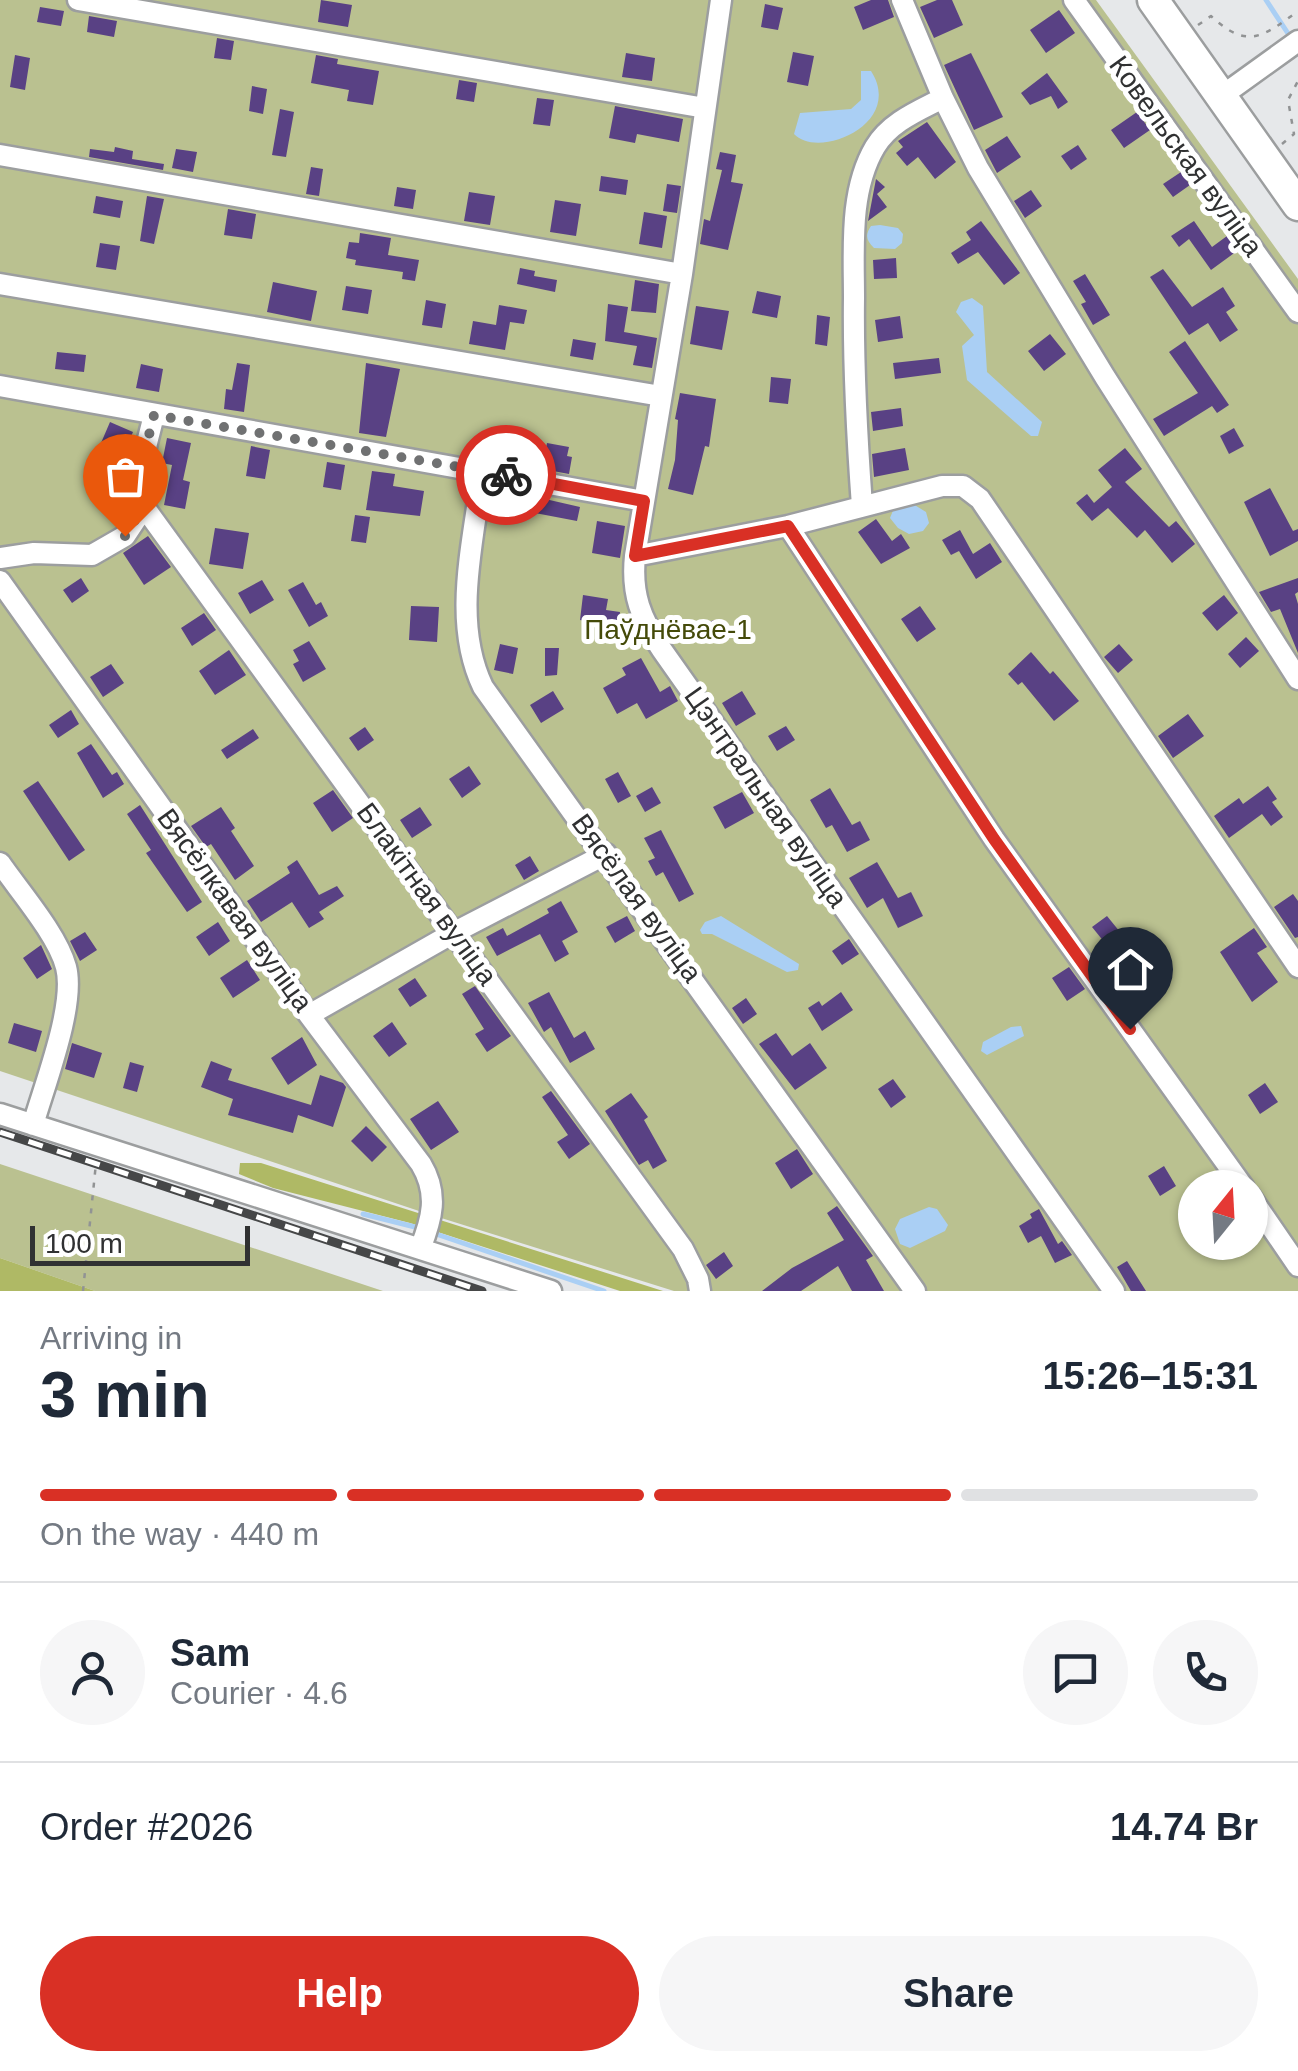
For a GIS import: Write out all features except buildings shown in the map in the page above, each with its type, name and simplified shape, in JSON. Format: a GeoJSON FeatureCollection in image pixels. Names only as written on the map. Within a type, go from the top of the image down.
{"type":"FeatureCollection","features":[{"type":"Feature","properties":{"kind":"highway"},"geometry":{"type":"LineString","coordinates":[[1153,0],[1298,205]]}},
{"type":"Feature","properties":{"kind":"street"},"geometry":{"type":"LineString","coordinates":[[78,0],[704,108]]}},
{"type":"Feature","properties":{"kind":"street","name":"Цэнтральная вуліца"},"geometry":{"type":"LineString","coordinates":[[721,0],[682,274],[635,556],[637,604],[651,634],[1114,1291]]}},
{"type":"Feature","properties":{"kind":"street"},"geometry":{"type":"LineString","coordinates":[[902,0],[943,98],[978,168],[1298,680]]}},
{"type":"Feature","properties":{"kind":"street","name":"Ковельская вуліца"},"geometry":{"type":"LineString","coordinates":[[1074,0],[1298,312]]}},
{"type":"Feature","properties":{"kind":"street"},"geometry":{"type":"LineString","coordinates":[[1222,94],[1298,42]]}},
{"type":"Feature","properties":{"kind":"street"},"geometry":{"type":"LineString","coordinates":[[862,506],[853,394],[854,228],[859,194],[868,162],[883,136],[904,118],[943,98]]}},
{"type":"Feature","properties":{"kind":"street"},"geometry":{"type":"LineString","coordinates":[[0,154],[682,274]]}},
{"type":"Feature","properties":{"kind":"street"},"geometry":{"type":"LineString","coordinates":[[0,284],[661,396]]}},
{"type":"Feature","properties":{"kind":"street"},"geometry":{"type":"LineString","coordinates":[[0,386],[644,501]]}},
{"type":"Feature","properties":{"kind":"street"},"geometry":{"type":"LineString","coordinates":[[0,558],[92,555],[125,536],[138,518],[142,504],[140,471],[154,415]]}},
{"type":"Feature","properties":{"kind":"street","name":"Вясёлая вуліца"},"geometry":{"type":"LineString","coordinates":[[482,471],[465,621],[470,654],[494,703],[916,1291]]}},
{"type":"Feature","properties":{"kind":"street"},"geometry":{"type":"LineString","coordinates":[[635,556],[788,526],[942,486],[963,486],[980,499],[1298,966]]}},
{"type":"Feature","properties":{"kind":"street","name":"Блакітная вуліца"},"geometry":{"type":"LineString","coordinates":[[142,504],[683,1250],[698,1278],[700,1291]]}},
{"type":"Feature","properties":{"kind":"street"},"geometry":{"type":"LineString","coordinates":[[788,526],[994,839],[1231,1170]]}},
{"type":"Feature","properties":{"kind":"street","name":"Вясёлкавая вуліца"},"geometry":{"type":"LineString","coordinates":[[0,581],[426,1173],[433,1206],[420,1249]]}},
{"type":"Feature","properties":{"kind":"street"},"geometry":{"type":"LineString","coordinates":[[310,1015],[455,932],[606,854]]}},
{"type":"Feature","properties":{"kind":"street"},"geometry":{"type":"LineString","coordinates":[[0,863],[60,952],[68,977],[66,1008],[34,1125]]}},
{"type":"Feature","properties":{"kind":"street"},"geometry":{"type":"LineString","coordinates":[[0,1114],[551,1291]]}},
{"type":"Feature","properties":{"kind":"street"},"geometry":{"type":"LineString","coordinates":[[1268,1222],[1298,1266]]}},
{"type":"Feature","properties":{"kind":"path"},"geometry":{"type":"LineString","coordinates":[[1180,37],[1212,16],[1229,33],[1249,38],[1274,28],[1298,11]]}},
{"type":"Feature","properties":{"kind":"path"},"geometry":{"type":"LineString","coordinates":[[1266,157],[1294,134],[1288,100],[1298,81]]}},
{"type":"Feature","properties":{"kind":"path"},"geometry":{"type":"LineString","coordinates":[[82,1291],[99,1146]]}},
{"type":"Feature","properties":{"kind":"green space","name":"Паўднёвае-1"},"geometry":{"type":"Polygon","coordinates":[[[0,0],[1096,0],[1298,279],[1298,1291],[674,1291],[422,1212],[0,1071],[0,0]]]}},
{"type":"Feature","properties":{"kind":"green space"},"geometry":{"type":"Polygon","coordinates":[[[240,1163],[261,1163],[663,1291],[620,1291],[410,1223],[273,1188],[239,1174],[240,1163]]]}},
{"type":"Feature","properties":{"kind":"green space"},"geometry":{"type":"Polygon","coordinates":[[[0,1164],[383,1291],[95,1291],[0,1258],[0,1164]]]}},
{"type":"Feature","properties":{"kind":"green space"},"geometry":{"type":"Polygon","coordinates":[[[0,1258],[95,1291],[0,1291],[0,1258]]]}},
{"type":"Feature","properties":{"kind":"water"},"geometry":{"type":"Polygon","coordinates":[[[861,71],[871,71],[878,90],[877,107],[868,121],[854,132],[821,143],[794,134],[800,113],[851,109],[861,100],[861,71]]]}},
{"type":"Feature","properties":{"kind":"water"},"geometry":{"type":"Polygon","coordinates":[[[871,226],[898,228],[903,234],[902,243],[895,249],[874,248],[868,232],[871,226]]]}},
{"type":"Feature","properties":{"kind":"water"},"geometry":{"type":"Polygon","coordinates":[[[972,298],[983,306],[987,372],[1042,422],[1038,436],[1031,436],[967,380],[962,346],[974,335],[956,312],[961,302],[972,298]]]}},
{"type":"Feature","properties":{"kind":"water"},"geometry":{"type":"Polygon","coordinates":[[[913,504],[926,512],[929,523],[923,531],[909,534],[890,518],[894,508],[913,504]]]}},
{"type":"Feature","properties":{"kind":"water"},"geometry":{"type":"Polygon","coordinates":[[[721,916],[799,964],[798,970],[787,972],[712,934],[702,934],[705,922],[721,916]]]}},
{"type":"Feature","properties":{"kind":"water"},"geometry":{"type":"Polygon","coordinates":[[[1021,1026],[1024,1036],[987,1055],[981,1051],[983,1042],[1021,1026]]]}},
{"type":"Feature","properties":{"kind":"water"},"geometry":{"type":"Polygon","coordinates":[[[929,1207],[937,1209],[948,1225],[945,1231],[910,1248],[900,1244],[895,1229],[900,1219],[929,1207]]]}},
{"type":"Feature","properties":{"kind":"waterway"},"geometry":{"type":"LineString","coordinates":[[1266,0],[1291,38]]}},
{"type":"Feature","properties":{"kind":"waterway"},"geometry":{"type":"LineString","coordinates":[[363,1214],[419,1228]]}},
{"type":"Feature","properties":{"kind":"waterway"},"geometry":{"type":"LineString","coordinates":[[433,1233],[604,1291]]}},
{"type":"Feature","properties":{"kind":"railway"},"geometry":{"type":"LineString","coordinates":[[0,1132],[482,1291]]}},
{"type":"Feature","properties":{"kind":"way so far"},"geometry":{"type":"LineString","coordinates":[[125,536],[142,504],[140,471],[154,415],[506,475]]}},
{"type":"Feature","properties":{"kind":"route"},"geometry":{"type":"LineString","coordinates":[[506,475],[644,501],[635,556],[788,526],[994,839],[1130,1029]]}}]}
